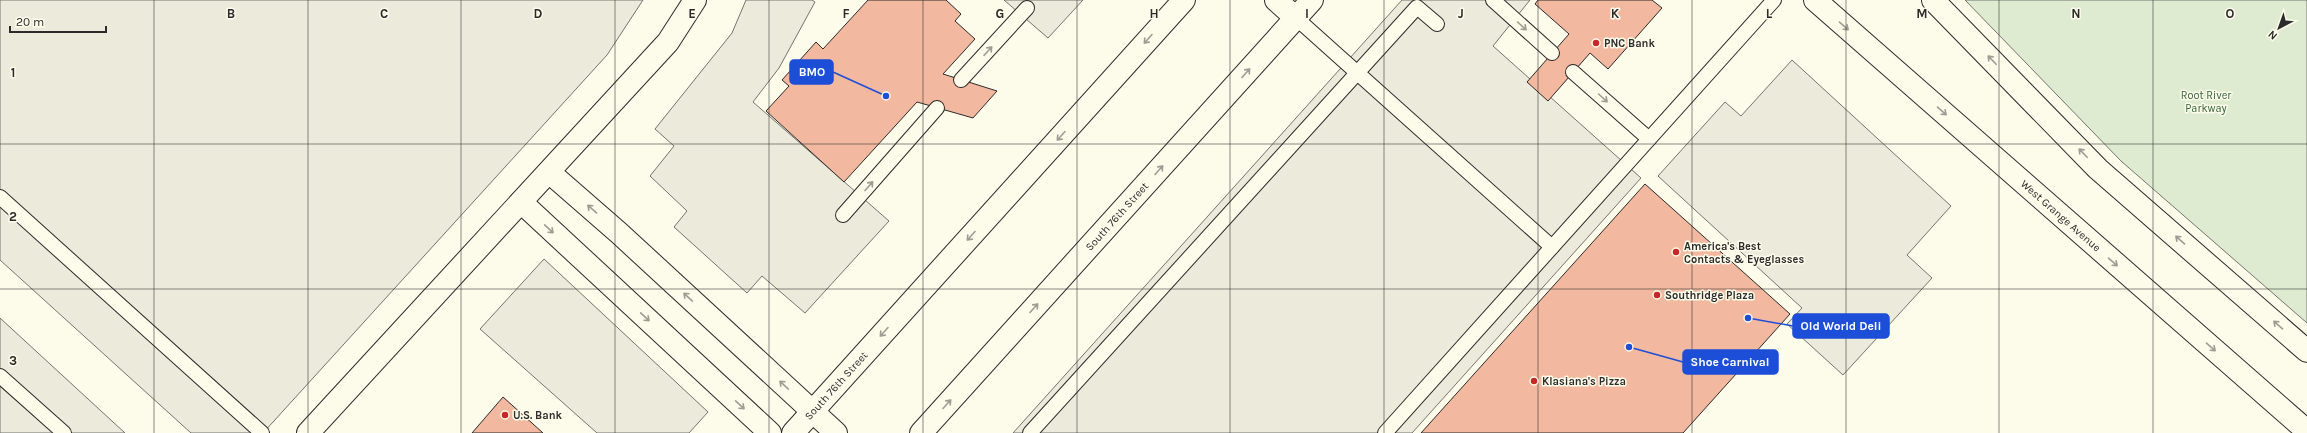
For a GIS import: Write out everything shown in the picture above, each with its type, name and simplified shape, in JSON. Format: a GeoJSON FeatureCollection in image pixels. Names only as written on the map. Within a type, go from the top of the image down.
{"type":"FeatureCollection","features":[{"type":"Feature","properties":{"kind":"street"},"geometry":{"type":"LineString","coordinates":[[309,433],[668,42],[695,0]]}},
{"type":"Feature","properties":{"kind":"street","name":"South 76th Street"},"geometry":{"type":"LineString","coordinates":[[793,433],[1184,0]]}},
{"type":"Feature","properties":{"kind":"street"},"geometry":{"type":"LineString","coordinates":[[1276,0],[1296,18]]}},
{"type":"Feature","properties":{"kind":"street","name":"South 76th Street"},"geometry":{"type":"LineString","coordinates":[[921,433],[1312,0]]}},
{"type":"Feature","properties":{"kind":"street","name":"West Grange Avenue"},"geometry":{"type":"LineString","coordinates":[[1815,0],[2307,432]]}},
{"type":"Feature","properties":{"kind":"street"},"geometry":{"type":"LineString","coordinates":[[1933,0],[2098,169],[2307,351]]}},
{"type":"Feature","properties":{"kind":"street"},"geometry":{"type":"LineString","coordinates":[[549,172],[619,233],[836,433]]}},
{"type":"Feature","properties":{"kind":"street"},"geometry":{"type":"LineString","coordinates":[[521,202],[770,433]]}},
{"type":"Feature","properties":{"kind":"lane"},"geometry":{"type":"LineString","coordinates":[[1493,0],[1552,52]]}},
{"type":"Feature","properties":{"kind":"lane"},"geometry":{"type":"LineString","coordinates":[[1385,433],[1774,0]]}},
{"type":"Feature","properties":{"kind":"lane"},"geometry":{"type":"LineString","coordinates":[[1030,433],[1356,72],[1417,7],[1437,24]]}},
{"type":"Feature","properties":{"kind":"lane"},"geometry":{"type":"LineString","coordinates":[[961,80],[1027,8]]}},
{"type":"Feature","properties":{"kind":"lane"},"geometry":{"type":"LineString","coordinates":[[1296,18],[1552,247]]}},
{"type":"Feature","properties":{"kind":"lane"},"geometry":{"type":"LineString","coordinates":[[1573,72],[1649,139]]}},
{"type":"Feature","properties":{"kind":"lane"},"geometry":{"type":"LineString","coordinates":[[843,215],[937,108]]}},
{"type":"Feature","properties":{"kind":"lane"},"geometry":{"type":"LineString","coordinates":[[0,197],[262,433]]}},
{"type":"Feature","properties":{"kind":"lane"},"geometry":{"type":"LineString","coordinates":[[0,376],[64,433]]}},
{"type":"Feature","properties":{"kind":"green space","name":"Root River Parkway"},"geometry":{"type":"Polygon","coordinates":[[[1965,0],[2307,0],[2307,323],[2121,161],[1965,0]]]}},
{"type":"Feature","properties":{"kind":"shaded area"},"geometry":{"type":"Polygon","coordinates":[[[0,0],[643,0],[607,55],[263,433],[191,433],[0,260],[0,0]]]}},
{"type":"Feature","properties":{"kind":"shaded area"},"geometry":{"type":"Polygon","coordinates":[[[746,0],[812,0],[815,2],[779,68],[753,102],[889,221],[805,313],[762,276],[747,293],[674,227],[687,211],[650,176],[674,146],[655,129],[732,33],[746,0]]]}},
{"type":"Feature","properties":{"kind":"shaded area"},"geometry":{"type":"Polygon","coordinates":[[[1004,0],[1083,0],[1048,38],[1004,0]]]}},
{"type":"Feature","properties":{"kind":"shaded area"},"geometry":{"type":"Polygon","coordinates":[[[1402,0],[1530,0],[1493,46],[1641,178],[1412,433],[1013,433],[1402,0]]]}},
{"type":"Feature","properties":{"kind":"shaded area"},"geometry":{"type":"Polygon","coordinates":[[[1792,60],[1951,206],[1907,255],[1932,278],[1843,375],[1787,324],[1802,308],[1658,176],[1725,102],[1741,116],[1792,60]]]}},
{"type":"Feature","properties":{"kind":"shaded area"},"geometry":{"type":"Polygon","coordinates":[[[544,259],[708,412],[689,433],[597,433],[480,329],[544,259]]]}},
{"type":"Feature","properties":{"kind":"shaded area"},"geometry":{"type":"Polygon","coordinates":[[[0,318],[125,433],[0,433],[0,318]]]}},
{"type":"Feature","properties":{"kind":"building"},"geometry":{"type":"Polygon","coordinates":[[[868,0],[946,0],[961,14],[955,21],[975,39],[943,74],[997,91],[973,118],[917,102],[844,182],[766,111],[789,86],[782,80],[816,42],[823,49],[868,0]]]}},
{"type":"Feature","properties":{"kind":"building","name":"PNC Bank"},"geometry":{"type":"Polygon","coordinates":[[[1538,0],[1652,0],[1662,8],[1608,69],[1590,53],[1548,101],[1527,82],[1569,34],[1535,4],[1538,0]]]}},
{"type":"Feature","properties":{"kind":"building","name":"Southridge Plaza"},"geometry":{"type":"Polygon","coordinates":[[[1645,184],[1790,314],[1683,433],[1421,433],[1645,184]]]}},
{"type":"Feature","properties":{"kind":"building","name":"U.S. Bank"},"geometry":{"type":"Polygon","coordinates":[[[503,397],[543,433],[472,433],[503,397]]]}},
{"type":"Feature","properties":{"kind":"place","name":"PNC Bank"},"geometry":{"type":"Point","coordinates":[1596,43]}},
{"type":"Feature","properties":{"kind":"place","name":"BMO"},"geometry":{"type":"Point","coordinates":[886,96]}},
{"type":"Feature","properties":{"kind":"place","name":"America's Best Contacts & Eyeglasses"},"geometry":{"type":"Point","coordinates":[1676,252]}},
{"type":"Feature","properties":{"kind":"place","name":"Southridge Plaza"},"geometry":{"type":"Point","coordinates":[1657,295]}},
{"type":"Feature","properties":{"kind":"place","name":"Old World Deli"},"geometry":{"type":"Point","coordinates":[1748,318]}},
{"type":"Feature","properties":{"kind":"place","name":"Shoe Carnival"},"geometry":{"type":"Point","coordinates":[1629,347]}},
{"type":"Feature","properties":{"kind":"place","name":"Klasiana's Pizza"},"geometry":{"type":"Point","coordinates":[1534,381]}},
{"type":"Feature","properties":{"kind":"place","name":"U.S. Bank"},"geometry":{"type":"Point","coordinates":[505,415]}}]}
